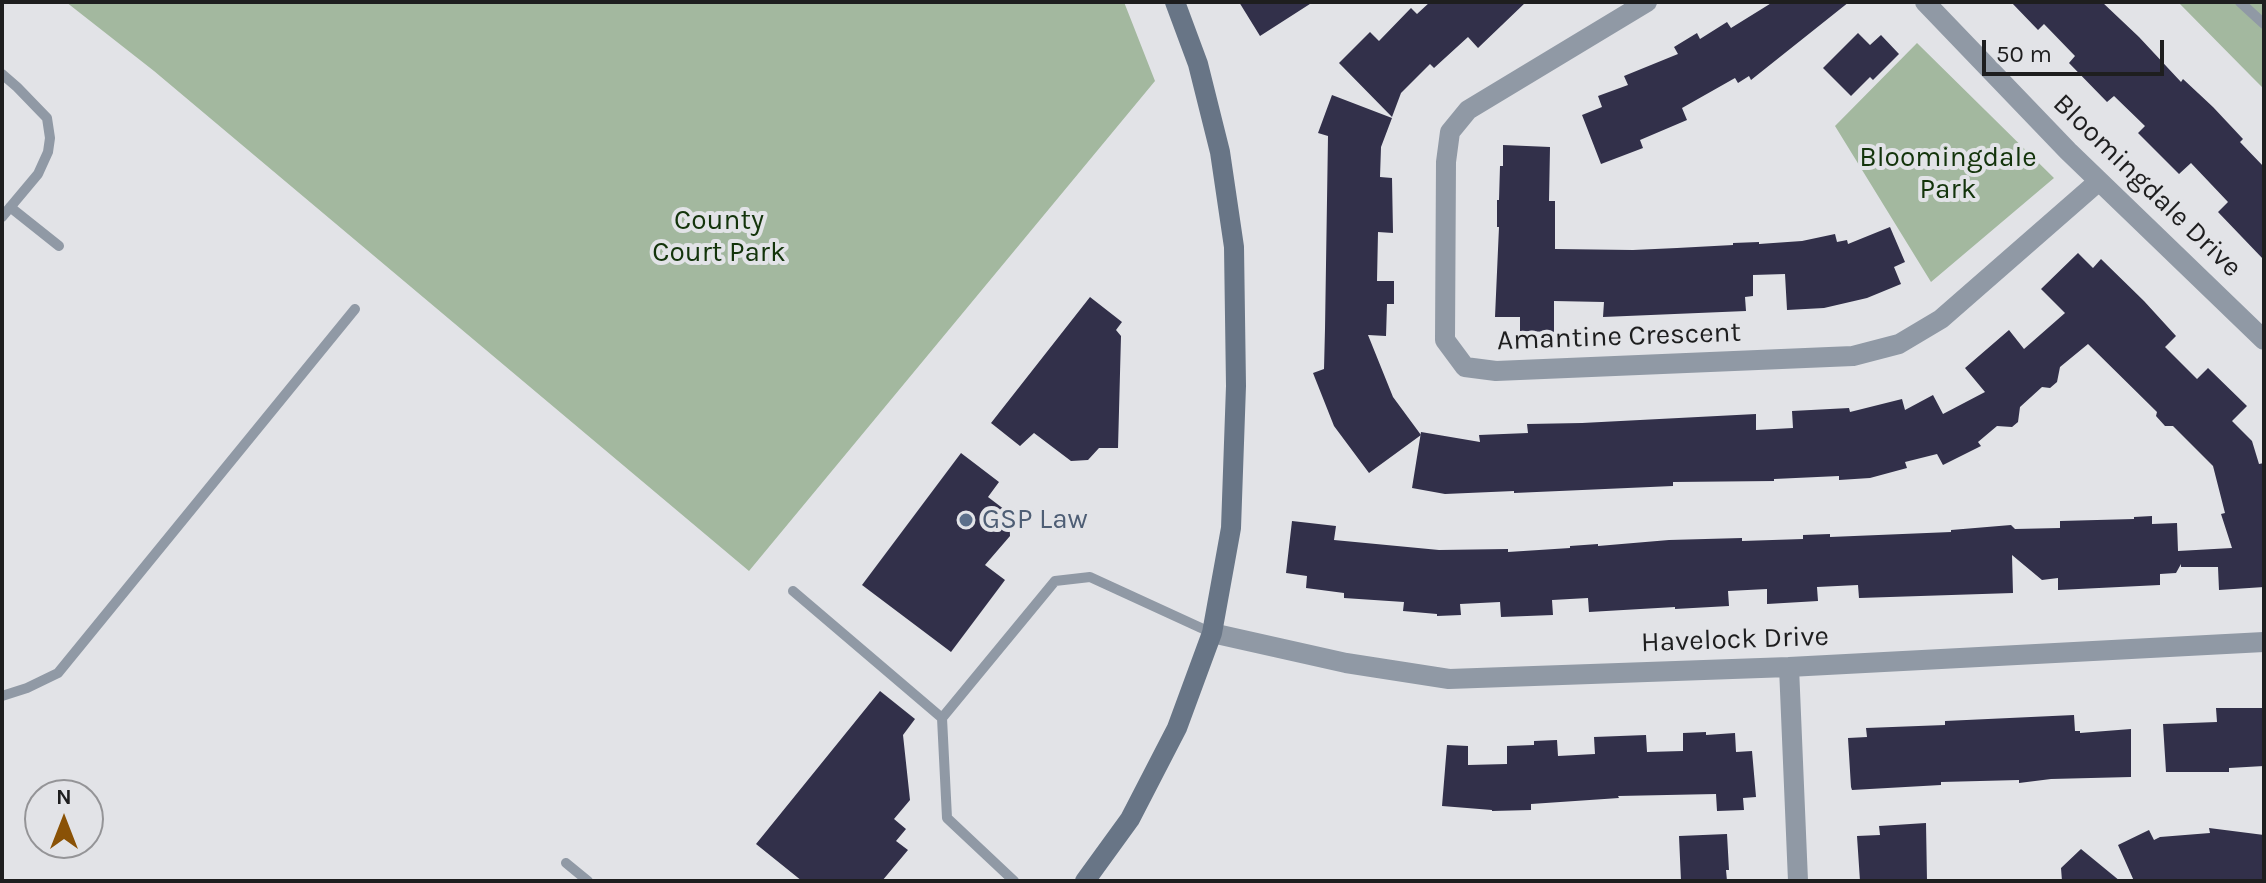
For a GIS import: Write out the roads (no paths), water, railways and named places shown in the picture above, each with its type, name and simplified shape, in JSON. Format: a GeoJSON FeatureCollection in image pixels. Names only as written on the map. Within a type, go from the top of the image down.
{"type":"FeatureCollection","features":[{"type":"Feature","properties":{"kind":"street"},"geometry":{"type":"LineString","coordinates":[[1085,881],[1130,819],[1170,741],[1212,633],[1231,528],[1236,386],[1234,247],[1220,152],[1198,64],[1175,2]]}},
{"type":"Feature","properties":{"kind":"street","name":"Amantine Crescent"},"geometry":{"type":"LineString","coordinates":[[1647,2],[1468,110],[1450,132],[1446,162],[1445,340],[1465,367],[1496,371],[1853,356],[1899,344],[1941,319],[2099,181]]}},
{"type":"Feature","properties":{"kind":"street","name":"Bloomingdale Drive"},"geometry":{"type":"LineString","coordinates":[[1925,2],[2099,181],[2264,340]]}},
{"type":"Feature","properties":{"kind":"street","name":"Havelock Drive"},"geometry":{"type":"LineString","coordinates":[[1212,633],[1346,663],[1449,679],[1789,667],[2264,642]]}},
{"type":"Feature","properties":{"kind":"street"},"geometry":{"type":"LineString","coordinates":[[1789,667],[1798,881]]}},
{"type":"Feature","properties":{"kind":"lane"},"geometry":{"type":"LineString","coordinates":[[2240,2],[2264,24]]}},
{"type":"Feature","properties":{"kind":"lane"},"geometry":{"type":"LineString","coordinates":[[2,74],[47,118],[50,138],[48,152],[38,174],[2,217]]}},
{"type":"Feature","properties":{"kind":"lane"},"geometry":{"type":"LineString","coordinates":[[10,207],[59,246]]}},
{"type":"Feature","properties":{"kind":"lane"},"geometry":{"type":"LineString","coordinates":[[2,696],[58,673],[355,309]]}},
{"type":"Feature","properties":{"kind":"lane"},"geometry":{"type":"LineString","coordinates":[[1014,881],[947,818],[942,718],[1055,581],[1090,577],[1212,633]]}},
{"type":"Feature","properties":{"kind":"lane"},"geometry":{"type":"LineString","coordinates":[[793,591],[942,718]]}},
{"type":"Feature","properties":{"kind":"lane"},"geometry":{"type":"LineString","coordinates":[[566,863],[588,881]]}},
{"type":"Feature","properties":{"kind":"place","name":"GSP Law"},"geometry":{"type":"Point","coordinates":[966,520]}},
{"type":"Feature","properties":{"kind":"park label","name":"Bloomingdale Park"},"geometry":{"type":"Point","coordinates":[1948,174]}},
{"type":"Feature","properties":{"kind":"park label","name":"County Court Park"},"geometry":{"type":"Point","coordinates":[719,237]}}]}
